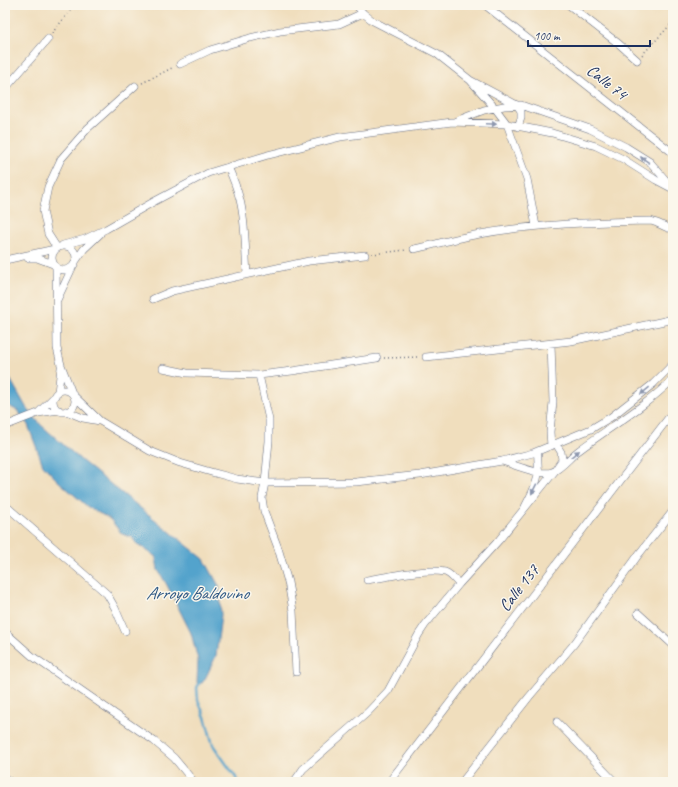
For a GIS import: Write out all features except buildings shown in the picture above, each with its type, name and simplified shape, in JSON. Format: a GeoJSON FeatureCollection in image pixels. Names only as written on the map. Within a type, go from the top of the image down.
{"type":"FeatureCollection","features":[{"type":"Feature","properties":{"kind":"street"},"geometry":{"type":"LineString","coordinates":[[356,5],[362,13],[373,21],[436,54],[470,80],[495,108],[508,124],[527,179],[536,226]]}},
{"type":"Feature","properties":{"kind":"street","name":"Calle 74"},"geometry":{"type":"LineString","coordinates":[[485,5],[673,153]]}},
{"type":"Feature","properties":{"kind":"street"},"geometry":{"type":"LineString","coordinates":[[570,5],[637,60]]}},
{"type":"Feature","properties":{"kind":"street"},"geometry":{"type":"LineString","coordinates":[[180,64],[210,50],[250,38],[280,31],[339,24],[362,13]]}},
{"type":"Feature","properties":{"kind":"street"},"geometry":{"type":"LineString","coordinates":[[5,89],[48,39]]}},
{"type":"Feature","properties":{"kind":"street"},"geometry":{"type":"LineString","coordinates":[[470,80],[492,91],[516,106],[521,111],[521,118],[518,126]]}},
{"type":"Feature","properties":{"kind":"street"},"geometry":{"type":"LineString","coordinates":[[20,257],[37,258],[54,265],[59,269],[67,270],[74,264],[75,254],[73,250],[70,248],[58,247],[48,234],[43,211],[48,187],[61,160],[88,128],[135,86]]}},
{"type":"Feature","properties":{"kind":"street"},"geometry":{"type":"LineString","coordinates":[[452,122],[484,110],[521,105],[590,129],[626,147],[650,162],[661,173],[672,188]]}},
{"type":"Feature","properties":{"kind":"street"},"geometry":{"type":"LineString","coordinates":[[5,260],[85,239],[208,173],[268,155],[340,137],[452,122],[508,124],[552,133],[596,146],[623,159],[656,180],[672,188]]}},
{"type":"Feature","properties":{"kind":"street"},"geometry":{"type":"LineString","coordinates":[[228,167],[236,185],[240,201],[244,228],[247,274]]}},
{"type":"Feature","properties":{"kind":"street"},"geometry":{"type":"LineString","coordinates":[[414,249],[479,234],[536,226],[593,222],[651,221],[668,228]]}},
{"type":"Feature","properties":{"kind":"street"},"geometry":{"type":"LineString","coordinates":[[56,302],[74,264],[84,249],[106,229]]}},
{"type":"Feature","properties":{"kind":"street"},"geometry":{"type":"LineString","coordinates":[[5,426],[38,413],[63,411],[73,408],[75,404],[61,365],[57,348],[54,265],[52,256],[58,247]]}},
{"type":"Feature","properties":{"kind":"street"},"geometry":{"type":"LineString","coordinates":[[153,299],[172,291],[247,274],[309,261],[365,254]]}},
{"type":"Feature","properties":{"kind":"street"},"geometry":{"type":"LineString","coordinates":[[426,357],[571,341],[669,320],[673,316]]}},
{"type":"Feature","properties":{"kind":"street"},"geometry":{"type":"LineString","coordinates":[[294,782],[303,769],[368,712],[388,690],[419,634],[459,584],[499,540],[562,460],[562,455],[554,445],[550,432],[553,395],[551,344]]}},
{"type":"Feature","properties":{"kind":"street"},"geometry":{"type":"LineString","coordinates":[[163,368],[187,374],[259,374],[299,370],[377,358]]}},
{"type":"Feature","properties":{"kind":"street"},"geometry":{"type":"LineString","coordinates":[[38,413],[56,394],[66,390],[100,421],[150,451],[180,463],[237,479],[265,483],[356,482],[420,475],[502,461],[538,451],[591,429],[611,417],[653,384],[673,364]]}},
{"type":"Feature","properties":{"kind":"street"},"geometry":{"type":"LineString","coordinates":[[61,365],[54,403],[63,411],[83,418],[100,421]]}},
{"type":"Feature","properties":{"kind":"street"},"geometry":{"type":"LineString","coordinates":[[259,374],[269,420],[269,442],[262,498],[264,511],[278,548],[288,582],[293,611],[296,672]]}},
{"type":"Feature","properties":{"kind":"street"},"geometry":{"type":"LineString","coordinates":[[502,461],[539,472],[554,472],[571,456],[595,438],[644,405],[673,379]]}},
{"type":"Feature","properties":{"kind":"street","name":"Calle 137"},"geometry":{"type":"LineString","coordinates":[[389,782],[673,412]]}},
{"type":"Feature","properties":{"kind":"street"},"geometry":{"type":"LineString","coordinates":[[524,509],[537,483],[539,472],[537,464],[538,451]]}},
{"type":"Feature","properties":{"kind":"street"},"geometry":{"type":"LineString","coordinates":[[5,504],[107,594],[125,631]]}},
{"type":"Feature","properties":{"kind":"street"},"geometry":{"type":"LineString","coordinates":[[462,782],[529,697],[574,644],[639,554],[673,511]]}},
{"type":"Feature","properties":{"kind":"street"},"geometry":{"type":"LineString","coordinates":[[367,580],[427,572],[446,572],[459,584]]}},
{"type":"Feature","properties":{"kind":"street"},"geometry":{"type":"LineString","coordinates":[[638,613],[673,645]]}},
{"type":"Feature","properties":{"kind":"street"},"geometry":{"type":"LineString","coordinates":[[5,632],[32,656],[154,741],[174,758],[194,782]]}},
{"type":"Feature","properties":{"kind":"street"},"geometry":{"type":"LineString","coordinates":[[557,722],[615,782]]}},
{"type":"Feature","properties":{"kind":"street"},"geometry":{"type":"LineString","coordinates":[[5,778],[10,782]]}},
{"type":"Feature","properties":{"kind":"path"},"geometry":{"type":"LineString","coordinates":[[48,39],[75,5]]}},
{"type":"Feature","properties":{"kind":"path"},"geometry":{"type":"LineString","coordinates":[[637,60],[673,22]]}},
{"type":"Feature","properties":{"kind":"path"},"geometry":{"type":"LineString","coordinates":[[135,86],[180,64]]}},
{"type":"Feature","properties":{"kind":"path"},"geometry":{"type":"LineString","coordinates":[[365,254],[414,249]]}},
{"type":"Feature","properties":{"kind":"path"},"geometry":{"type":"LineString","coordinates":[[377,358],[426,357]]}},
{"type":"Feature","properties":{"kind":"water","name":"Arroyo Baldovino"},"geometry":{"type":"Polygon","coordinates":[[[5,370],[26,407],[41,425],[82,461],[204,559],[219,586],[221,615],[216,656],[202,683],[197,683],[198,660],[191,633],[158,570],[156,557],[136,543],[132,537],[122,534],[110,519],[88,507],[57,480],[43,465],[28,425],[18,411],[5,404],[5,370]]]}},
{"type":"Feature","properties":{"kind":"waterway","name":"Arroyo Baldovino"},"geometry":{"type":"LineString","coordinates":[[199,683],[197,688],[198,700],[205,717],[213,745],[239,782]]}}]}
